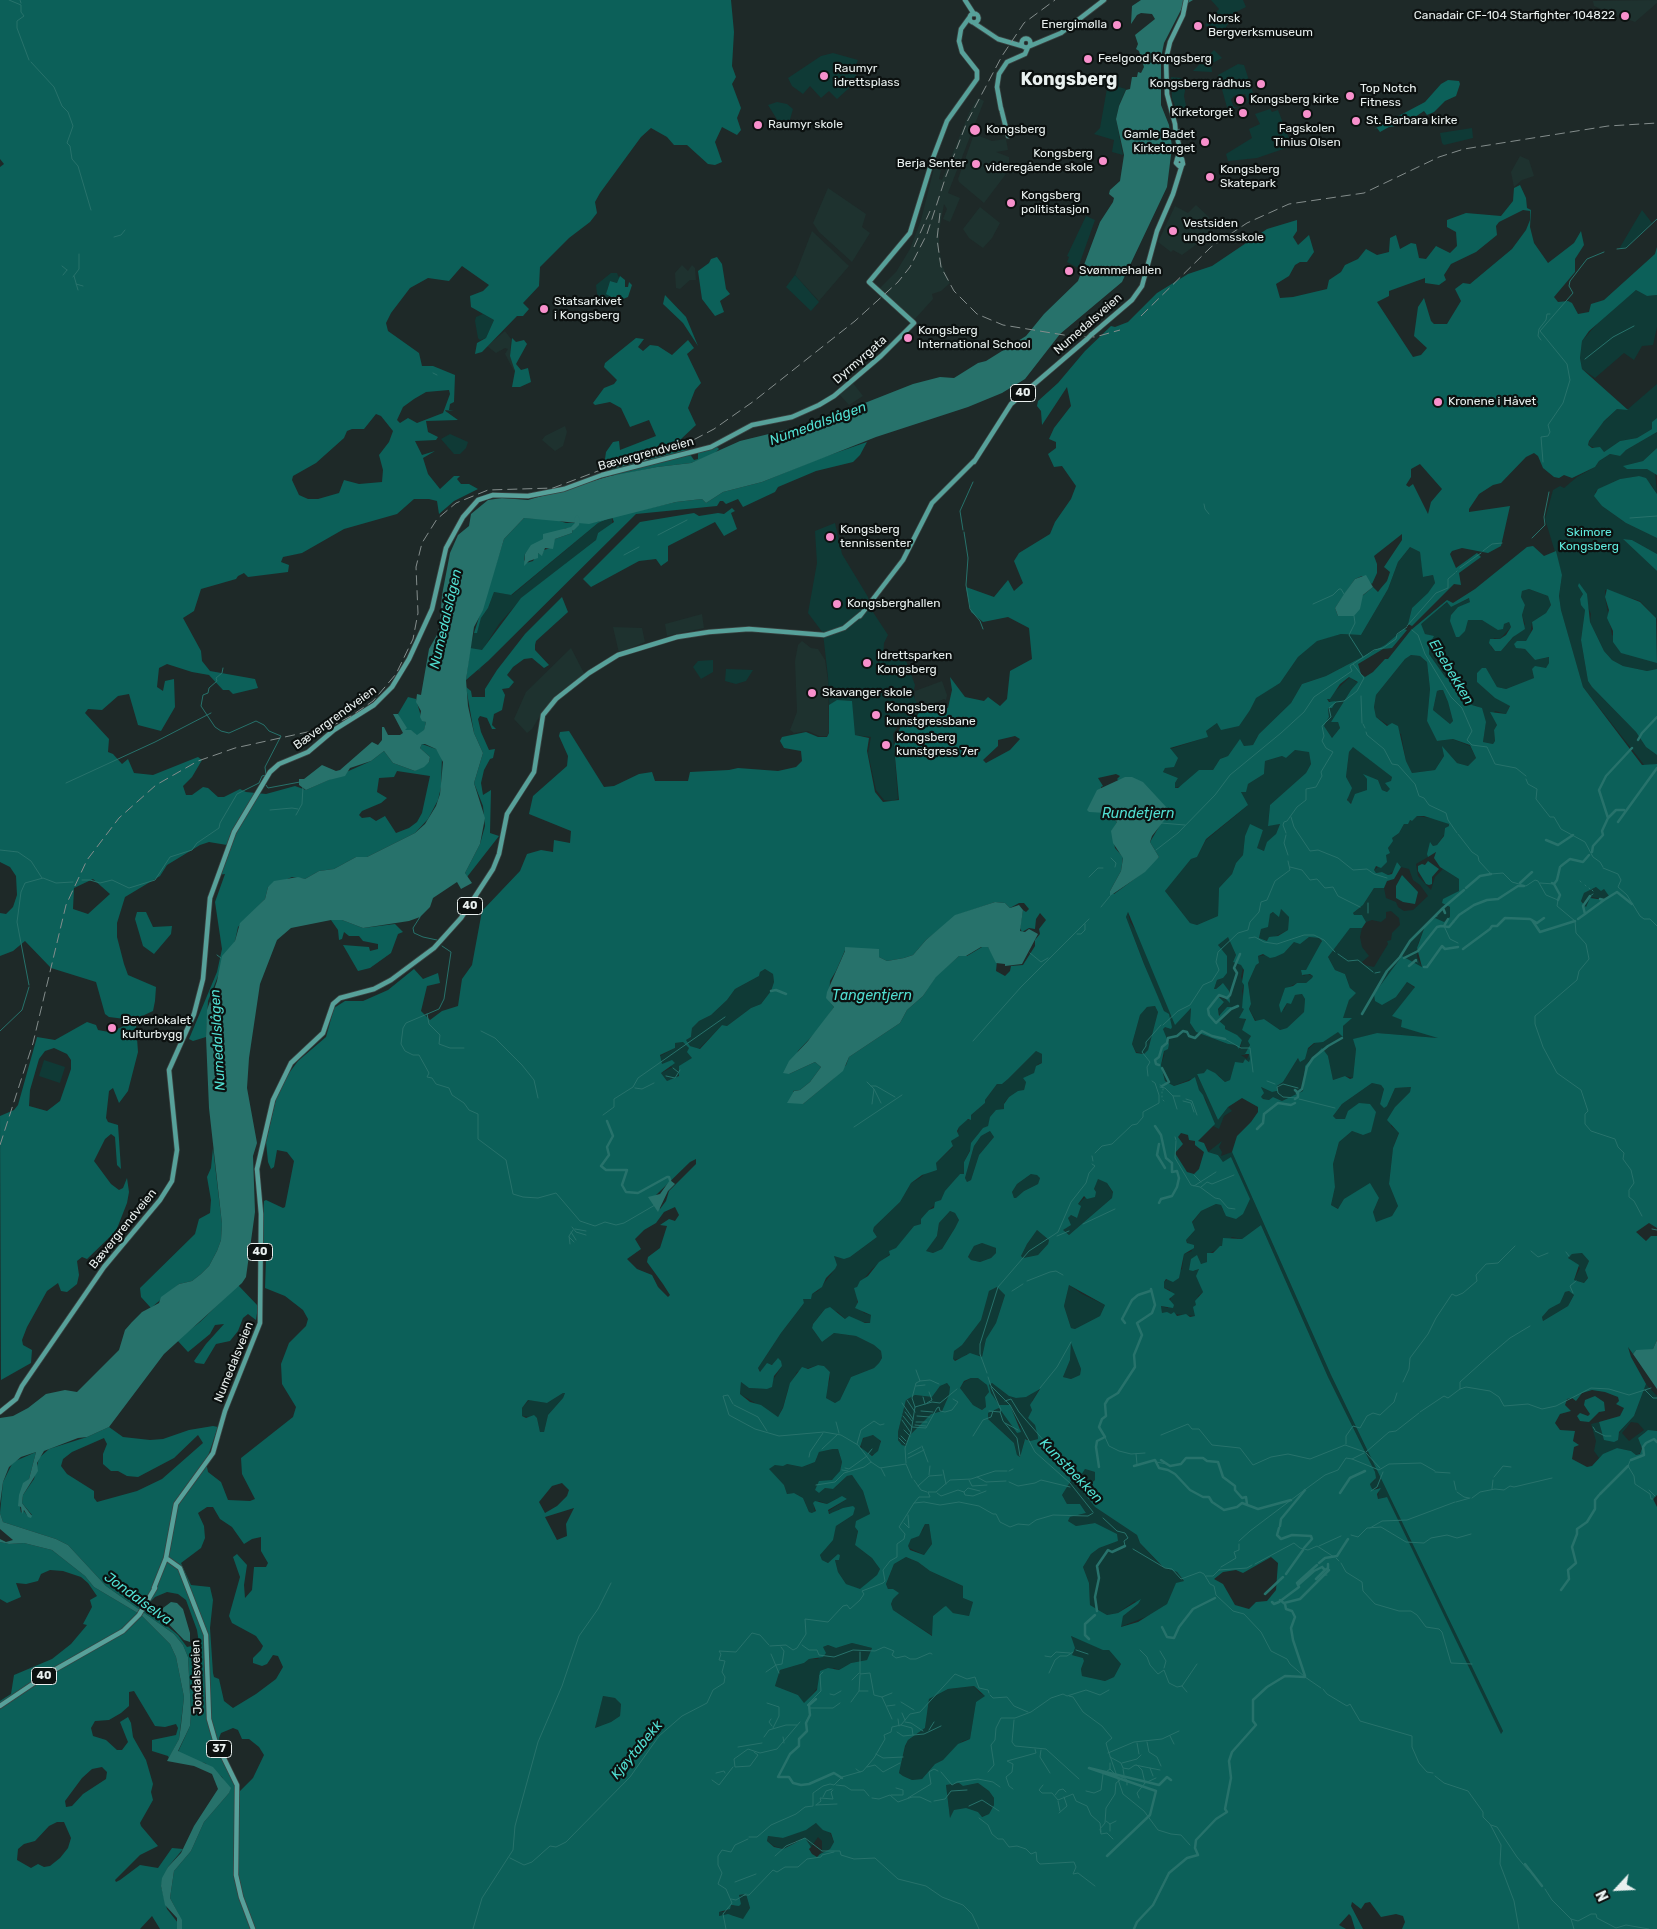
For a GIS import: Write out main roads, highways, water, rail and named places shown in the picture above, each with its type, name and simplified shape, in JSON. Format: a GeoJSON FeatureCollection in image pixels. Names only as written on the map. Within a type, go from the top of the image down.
{"type":"FeatureCollection","features":[{"type":"Feature","properties":{"kind":"main road"},"geometry":{"type":"LineString","coordinates":[[966,2],[973,19],[990,34],[1012,43],[1025,45],[1042,42],[1061,33],[1102,0]]}},
{"type":"Feature","properties":{"kind":"main road","name":"Numedalsveien"},"geometry":{"type":"LineString","coordinates":[[0,1706],[49,1673],[119,1635],[143,1610],[167,1560],[173,1516],[180,1496],[203,1470],[213,1453],[225,1411],[260,1326],[262,1306],[262,1214],[257,1178],[258,1162],[275,1094],[291,1063],[323,1033],[330,1010],[336,1001],[374,989],[398,976],[437,945],[465,913],[496,864],[507,814],[534,772],[538,759],[541,722],[545,712],[556,699],[604,663],[650,644],[721,631],[756,629],[814,636],[827,635],[844,628],[861,614],[905,557],[928,511],[967,471],[1011,404],[1134,298],[1142,286],[1157,231],[1176,181],[1180,162],[1179,134],[1166,84],[1167,54],[1185,8],[1186,0]]}},
{"type":"Feature","properties":{"kind":"main road","name":"Dyrmyrgata"},"geometry":{"type":"LineString","coordinates":[[815,407],[834,396],[868,368],[914,323],[869,282],[910,233],[933,158],[949,118],[978,74],[961,48],[959,36],[963,26],[973,19]]}},
{"type":"Feature","properties":{"kind":"main road"},"geometry":{"type":"LineString","coordinates":[[1008,136],[996,84],[1000,72],[1007,62],[1022,54],[1025,45],[1030,40],[1042,42]]}},
{"type":"Feature","properties":{"kind":"main road","name":"Bævergrendveien"},"geometry":{"type":"LineString","coordinates":[[0,1412],[16,1399],[22,1386],[104,1267],[160,1200],[172,1181],[177,1153],[169,1070],[196,1005],[206,966],[210,898],[222,860],[237,826],[274,768],[308,752],[334,730],[374,705],[392,687],[404,669],[430,615],[446,548],[471,507],[488,495],[524,496],[550,492],[602,475],[701,450],[719,444],[749,426],[784,420],[815,407]]}},
{"type":"Feature","properties":{"kind":"main road","name":"Jondalsveien"},"geometry":{"type":"LineString","coordinates":[[167,1560],[180,1570],[207,1638],[208,1708],[211,1728],[237,1785],[236,1875],[243,1904],[253,1929]]}},
{"type":"Feature","properties":{"kind":"water","name":"Numedalslågen"},"geometry":{"type":"Polygon","coordinates":[[[1141,0],[1193,0],[1183,6],[1164,43],[1161,58],[1161,105],[1169,125],[1172,147],[1167,187],[1122,282],[1060,334],[1025,379],[1002,393],[968,407],[876,437],[762,482],[723,492],[706,503],[702,499],[676,502],[589,524],[524,518],[504,539],[483,610],[474,627],[466,680],[468,706],[474,733],[483,753],[474,783],[485,818],[480,844],[465,873],[472,883],[461,889],[457,882],[433,898],[430,907],[420,917],[409,921],[363,928],[342,920],[331,920],[291,928],[277,940],[260,984],[249,1058],[247,1088],[257,1143],[253,1156],[255,1212],[246,1277],[242,1283],[164,1354],[109,1427],[87,1437],[78,1438],[44,1451],[37,1463],[38,1471],[23,1495],[22,1503],[32,1516],[31,1518],[28,1517],[24,1510],[22,1514],[21,1507],[18,1506],[23,1483],[29,1479],[36,1452],[21,1457],[9,1467],[3,1482],[0,1504],[0,1418],[13,1416],[28,1408],[46,1394],[65,1390],[77,1392],[119,1350],[125,1330],[132,1322],[142,1312],[159,1303],[161,1297],[179,1284],[192,1281],[201,1274],[209,1266],[217,1251],[221,1240],[222,1224],[209,1108],[206,1037],[207,1010],[217,981],[222,956],[235,941],[240,923],[265,899],[268,887],[274,881],[298,877],[305,879],[319,871],[334,869],[356,857],[367,857],[415,833],[425,824],[436,806],[440,794],[443,762],[436,749],[425,744],[422,744],[420,748],[430,757],[429,762],[424,767],[415,771],[393,763],[384,751],[371,761],[350,768],[345,776],[329,780],[306,790],[299,785],[299,779],[304,779],[322,765],[336,771],[340,770],[372,742],[378,745],[382,740],[382,727],[384,727],[388,735],[400,735],[403,733],[393,714],[398,714],[407,728],[405,730],[411,730],[417,735],[424,730],[426,722],[422,721],[420,717],[421,711],[416,702],[417,694],[421,695],[429,649],[438,633],[442,595],[450,553],[458,535],[469,526],[471,514],[488,500],[502,498],[528,500],[610,476],[691,463],[740,441],[814,423],[913,384],[940,377],[954,378],[1026,336],[1044,314],[1078,281],[1100,222],[1113,202],[1114,198],[1109,194],[1110,190],[1120,181],[1124,155],[1116,119],[1126,90],[1130,89],[1132,77],[1137,77],[1138,72],[1141,73],[1144,67],[1139,51],[1136,49],[1138,44],[1135,35],[1155,19],[1152,14],[1141,13],[1137,15],[1131,24],[1132,6],[1141,0]]]}},
{"type":"Feature","properties":{"kind":"water"},"geometry":{"type":"Polygon","coordinates":[[[573,528],[572,533],[555,539],[553,549],[545,548],[542,556],[538,553],[538,558],[529,561],[524,566],[525,554],[531,545],[543,539],[543,534],[573,528]]]}},
{"type":"Feature","properties":{"kind":"water"},"geometry":{"type":"Polygon","coordinates":[[[1366,575],[1373,587],[1363,595],[1360,609],[1354,616],[1338,616],[1335,608],[1344,594],[1355,579],[1366,575]]]}},
{"type":"Feature","properties":{"kind":"water","name":"Rundetjern"},"geometry":{"type":"Polygon","coordinates":[[[1125,777],[1132,777],[1143,782],[1168,809],[1164,816],[1166,818],[1152,836],[1150,842],[1159,857],[1145,872],[1110,896],[1110,891],[1121,871],[1123,858],[1113,843],[1111,831],[1117,822],[1106,813],[1089,812],[1087,810],[1097,790],[1125,777]]]}},
{"type":"Feature","properties":{"kind":"water","name":"Tangentjern"},"geometry":{"type":"Polygon","coordinates":[[[995,902],[1005,903],[1010,908],[1019,905],[1023,910],[1020,931],[1025,932],[1029,929],[1038,934],[1022,964],[1005,966],[1005,964],[996,963],[988,947],[981,947],[966,956],[959,956],[936,977],[923,996],[907,1010],[900,1023],[849,1057],[843,1071],[803,1104],[787,1103],[794,1091],[800,1090],[810,1082],[821,1067],[815,1062],[789,1074],[783,1073],[789,1061],[808,1041],[834,1007],[826,998],[827,992],[845,947],[879,949],[879,957],[887,961],[904,958],[913,955],[926,940],[955,915],[995,902]]]}},
{"type":"Feature","properties":{"kind":"water"},"geometry":{"type":"Polygon","coordinates":[[[670,1180],[675,1184],[668,1191],[658,1212],[648,1197],[660,1194],[670,1180]]]}},
{"type":"Feature","properties":{"kind":"water"},"geometry":{"type":"Polygon","coordinates":[[[1657,1340],[1657,1389],[1633,1354],[1636,1350],[1653,1349],[1657,1340]]]}},
{"type":"Feature","properties":{"kind":"water"},"geometry":{"type":"Polygon","coordinates":[[[0,1513],[3,1522],[56,1539],[68,1545],[106,1586],[174,1634],[183,1645],[188,1657],[191,1713],[190,1726],[178,1751],[213,1767],[231,1788],[229,1793],[204,1822],[191,1851],[174,1871],[170,1898],[182,1920],[182,1929],[177,1929],[177,1918],[165,1905],[161,1886],[162,1878],[168,1867],[181,1853],[194,1826],[218,1789],[212,1774],[194,1766],[167,1761],[179,1739],[184,1697],[176,1657],[170,1644],[141,1615],[94,1587],[85,1576],[52,1550],[24,1543],[9,1544],[0,1542],[0,1539],[6,1542],[13,1540],[0,1529],[0,1513]]]}},
{"type":"Feature","properties":{"kind":"water"},"geometry":{"type":"Polygon","coordinates":[[[171,1602],[177,1603],[183,1609],[190,1633],[190,1642],[184,1640],[160,1615],[159,1611],[171,1602]]]}},
{"type":"Feature","properties":{"kind":"waterway"},"geometry":{"type":"LineString","coordinates":[[9,0],[21,5],[21,12],[24,16],[17,21],[17,28],[29,60]]}},
{"type":"Feature","properties":{"kind":"waterway"},"geometry":{"type":"LineString","coordinates":[[31,62],[54,87],[62,106],[68,112],[73,126],[67,143],[70,146],[72,159],[78,166],[91,210]]}},
{"type":"Feature","properties":{"kind":"waterway"},"geometry":{"type":"LineString","coordinates":[[1617,249],[1626,248],[1657,219]]}},
{"type":"Feature","properties":{"kind":"waterway"},"geometry":{"type":"LineString","coordinates":[[114,237],[121,235],[125,230]]}},
{"type":"Feature","properties":{"kind":"waterway","name":"Kunstbekken"},"geometry":{"type":"LineString","coordinates":[[1543,462],[1541,437],[1548,436],[1550,432],[1548,425],[1563,403],[1570,380],[1567,364],[1540,331],[1573,293],[1569,286],[1570,281],[1587,259],[1604,252]]}},
{"type":"Feature","properties":{"kind":"waterway"},"geometry":{"type":"LineString","coordinates":[[73,277],[79,269],[79,254]]}},
{"type":"Feature","properties":{"kind":"waterway"},"geometry":{"type":"LineString","coordinates":[[62,266],[67,270]]}},
{"type":"Feature","properties":{"kind":"waterway"},"geometry":{"type":"LineString","coordinates":[[63,275],[67,270]]}},
{"type":"Feature","properties":{"kind":"waterway"},"geometry":{"type":"LineString","coordinates":[[74,276],[78,290]]}},
{"type":"Feature","properties":{"kind":"waterway"},"geometry":{"type":"LineString","coordinates":[[76,284],[83,286]]}},
{"type":"Feature","properties":{"kind":"waterway","name":"Kunstbekken"},"geometry":{"type":"LineString","coordinates":[[1541,340],[1538,336],[1539,329],[1546,320],[1547,314],[1550,314]]}},
{"type":"Feature","properties":{"kind":"waterway"},"geometry":{"type":"LineString","coordinates":[[1585,359],[1613,337],[1634,326]]}},
{"type":"Feature","properties":{"kind":"waterway"},"geometry":{"type":"LineString","coordinates":[[433,373],[437,375]]}},
{"type":"Feature","properties":{"kind":"waterway"},"geometry":{"type":"LineString","coordinates":[[963,530],[960,511],[973,482]]}},
{"type":"Feature","properties":{"kind":"waterway","name":"Kunstbekken"},"geometry":{"type":"LineString","coordinates":[[1532,538],[1545,525],[1544,517],[1549,492]]}},
{"type":"Feature","properties":{"kind":"waterway"},"geometry":{"type":"LineString","coordinates":[[1204,504],[1209,514]]}},
{"type":"Feature","properties":{"kind":"waterway"},"geometry":{"type":"LineString","coordinates":[[1630,518],[1657,516]]}},
{"type":"Feature","properties":{"kind":"waterway"},"geometry":{"type":"LineString","coordinates":[[573,528],[577,524],[577,518]]}},
{"type":"Feature","properties":{"kind":"waterway"},"geometry":{"type":"LineString","coordinates":[[658,535],[687,520]]}},
{"type":"Feature","properties":{"kind":"waterway"},"geometry":{"type":"LineString","coordinates":[[964,532],[968,558],[966,585],[970,609],[980,621],[983,629]]}},
{"type":"Feature","properties":{"kind":"waterway","name":"Kunstbekken"},"geometry":{"type":"LineString","coordinates":[[1483,551],[1492,544],[1502,543]]}},
{"type":"Feature","properties":{"kind":"waterway"},"geometry":{"type":"LineString","coordinates":[[624,555],[639,547]]}},
{"type":"Feature","properties":{"kind":"waterway","name":"Kunstbekken"},"geometry":{"type":"LineString","coordinates":[[1460,568],[1481,553]]}},
{"type":"Feature","properties":{"kind":"waterway","name":"Kunstbekken"},"geometry":{"type":"LineString","coordinates":[[1407,626],[1436,593],[1448,588],[1448,579],[1455,573]]}},
{"type":"Feature","properties":{"kind":"waterway"},"geometry":{"type":"LineString","coordinates":[[1313,604],[1333,595],[1339,589],[1344,594]]}},
{"type":"Feature","properties":{"kind":"waterway"},"geometry":{"type":"LineString","coordinates":[[1354,616],[1355,623],[1349,635],[1363,657]]}},
{"type":"Feature","properties":{"kind":"waterway","name":"Kunstbekken"},"geometry":{"type":"LineString","coordinates":[[1286,833],[1283,825],[1284,822],[1306,800],[1306,789],[1316,787],[1322,776],[1321,772],[1333,752],[1326,748],[1322,741],[1324,736],[1322,726],[1331,717],[1329,708],[1336,702],[1344,701],[1357,691],[1364,678],[1353,664],[1374,650],[1383,648],[1396,639],[1397,634],[1407,627]]}},
{"type":"Feature","properties":{"kind":"waterway","name":"Elsebekken"},"geometry":{"type":"LineString","coordinates":[[1412,630],[1418,635],[1425,654],[1451,697],[1462,708],[1472,731],[1467,740],[1472,745],[1487,747],[1495,764],[1516,768],[1526,776]]}},
{"type":"Feature","properties":{"kind":"waterway"},"geometry":{"type":"LineString","coordinates":[[1156,850],[1178,833],[1215,795],[1230,775],[1304,712],[1314,697],[1352,671],[1350,666],[1353,664]]}},
{"type":"Feature","properties":{"kind":"waterway"},"geometry":{"type":"LineString","coordinates":[[82,880],[100,883],[112,880],[129,888],[155,880],[170,857],[192,850],[197,843],[219,828],[237,794],[259,783],[262,776],[266,775],[265,767],[281,736],[269,731],[264,725],[256,721],[229,733],[221,731],[215,727],[201,706],[203,695],[208,693],[209,688],[217,681],[216,678],[222,673],[223,668]]}},
{"type":"Feature","properties":{"kind":"waterway"},"geometry":{"type":"LineString","coordinates":[[1361,696],[1362,723]]}},
{"type":"Feature","properties":{"kind":"waterway"},"geometry":{"type":"LineString","coordinates":[[66,783],[155,742],[211,713]]}},
{"type":"Feature","properties":{"kind":"waterway"},"geometry":{"type":"LineString","coordinates":[[1638,740],[1657,717]]}},
{"type":"Feature","properties":{"kind":"waterway"},"geometry":{"type":"LineString","coordinates":[[1363,724],[1365,728]]}},
{"type":"Feature","properties":{"kind":"waterway"},"geometry":{"type":"LineString","coordinates":[[1366,732],[1384,749],[1392,764],[1398,765],[1415,784],[1419,796],[1424,798],[1429,805],[1446,813],[1448,820],[1457,833]]}},
{"type":"Feature","properties":{"kind":"waterway"},"geometry":{"type":"LineString","coordinates":[[1608,818],[1599,790],[1606,776],[1632,748]]}},
{"type":"Feature","properties":{"kind":"waterway"},"geometry":{"type":"LineString","coordinates":[[1618,822],[1657,768]]}},
{"type":"Feature","properties":{"kind":"waterway","name":"Elsebekken"},"geometry":{"type":"LineString","coordinates":[[1526,779],[1528,784],[1537,789],[1536,799],[1550,817],[1554,817],[1561,829],[1585,842],[1593,857],[1603,867]]}},
{"type":"Feature","properties":{"kind":"waterway"},"geometry":{"type":"LineString","coordinates":[[266,785],[268,788],[300,782]]}},
{"type":"Feature","properties":{"kind":"waterway"},"geometry":{"type":"LineString","coordinates":[[296,815],[302,804],[303,787]]}},
{"type":"Feature","properties":{"kind":"waterway"},"geometry":{"type":"LineString","coordinates":[[270,810],[298,809]]}},
{"type":"Feature","properties":{"kind":"waterway"},"geometry":{"type":"LineString","coordinates":[[1592,852],[1593,846],[1603,835],[1602,831],[1608,818],[1616,810],[1624,810]]}},
{"type":"Feature","properties":{"kind":"waterway"},"geometry":{"type":"LineString","coordinates":[[1291,817],[1294,827],[1310,851],[1318,850],[1338,858],[1353,870],[1367,869],[1374,874],[1387,878]]}},
{"type":"Feature","properties":{"kind":"waterway"},"geometry":{"type":"LineString","coordinates":[[1161,823],[1185,825]]}},
{"type":"Feature","properties":{"kind":"waterway"},"geometry":{"type":"LineString","coordinates":[[1458,834],[1491,874],[1503,873],[1512,882],[1526,886],[1535,880],[1538,881],[1546,895],[1558,900],[1557,906],[1575,921],[1576,933],[1586,944],[1589,959],[1579,971],[1577,980],[1535,1016],[1535,1024],[1543,1047],[1557,1073],[1581,1090],[1588,1111],[1585,1114],[1585,1124],[1591,1131],[1615,1139],[1618,1147],[1624,1153],[1623,1159],[1631,1170],[1634,1183],[1629,1190],[1629,1197],[1634,1201],[1642,1216]]}},
{"type":"Feature","properties":{"kind":"waterway","name":"Kunstbekken"},"geometry":{"type":"LineString","coordinates":[[1286,835],[1284,843],[1288,855]]}},
{"type":"Feature","properties":{"kind":"waterway"},"geometry":{"type":"LineString","coordinates":[[1546,840],[1558,845],[1573,835]]}},
{"type":"Feature","properties":{"kind":"waterway"},"geometry":{"type":"LineString","coordinates":[[0,850],[18,852],[31,861],[42,878]]}},
{"type":"Feature","properties":{"kind":"waterway"},"geometry":{"type":"LineString","coordinates":[[1561,866],[1570,859],[1583,862],[1589,855]]}},
{"type":"Feature","properties":{"kind":"waterway"},"geometry":{"type":"LineString","coordinates":[[1111,858],[1116,863],[1115,867]]}},
{"type":"Feature","properties":{"kind":"waterway","name":"Kunstbekken"},"geometry":{"type":"LineString","coordinates":[[1163,1025],[1178,1011],[1190,1005],[1203,985],[1212,981],[1219,970],[1216,962],[1218,952],[1238,933],[1248,930],[1250,922],[1259,912],[1261,902],[1267,900],[1275,881],[1290,870],[1288,861]]}},
{"type":"Feature","properties":{"kind":"waterway"},"geometry":{"type":"LineString","coordinates":[[1290,867],[1302,870],[1310,880],[1317,879],[1325,888],[1333,887],[1338,896],[1360,907]]}},
{"type":"Feature","properties":{"kind":"waterway"},"geometry":{"type":"LineString","coordinates":[[1552,883],[1554,884],[1557,880],[1560,867]]}},
{"type":"Feature","properties":{"kind":"waterway"},"geometry":{"type":"LineString","coordinates":[[1089,877],[1098,868],[1103,868]]}},
{"type":"Feature","properties":{"kind":"waterway","name":"Elsebekken"},"geometry":{"type":"LineString","coordinates":[[1603,868],[1618,874],[1621,880],[1618,887],[1627,895],[1640,916],[1644,919],[1650,919],[1657,926]]}},
{"type":"Feature","properties":{"kind":"waterway"},"geometry":{"type":"LineString","coordinates":[[1520,883],[1532,872]]}},
{"type":"Feature","properties":{"kind":"waterway"},"geometry":{"type":"LineString","coordinates":[[1466,888],[1480,876],[1491,874]]}},
{"type":"Feature","properties":{"kind":"waterway"},"geometry":{"type":"LineString","coordinates":[[29,985],[17,922],[21,892],[25,883],[43,878],[56,883],[73,882]]}},
{"type":"Feature","properties":{"kind":"waterway"},"geometry":{"type":"LineString","coordinates":[[1540,883],[1554,884]]}},
{"type":"Feature","properties":{"kind":"waterway"},"geometry":{"type":"LineString","coordinates":[[1554,884],[1560,895],[1558,900]]}},
{"type":"Feature","properties":{"kind":"waterway"},"geometry":{"type":"LineString","coordinates":[[1404,958],[1418,951],[1437,927],[1449,927],[1459,915],[1474,905],[1487,900],[1498,899],[1518,886],[1524,886]]}},
{"type":"Feature","properties":{"kind":"waterway"},"geometry":{"type":"LineString","coordinates":[[1443,908],[1464,890]]}},
{"type":"Feature","properties":{"kind":"waterway"},"geometry":{"type":"LineString","coordinates":[[1600,899],[1604,900],[1617,892],[1632,904]]}},
{"type":"Feature","properties":{"kind":"waterway"},"geometry":{"type":"LineString","coordinates":[[1101,907],[1110,896]]}},
{"type":"Feature","properties":{"kind":"waterway"},"geometry":{"type":"LineString","coordinates":[[1578,919],[1585,914],[1583,906],[1590,896]]}},
{"type":"Feature","properties":{"kind":"waterway"},"geometry":{"type":"LineString","coordinates":[[1585,914],[1604,900]]}},
{"type":"Feature","properties":{"kind":"waterway"},"geometry":{"type":"LineString","coordinates":[[1368,903],[1368,913]]}},
{"type":"Feature","properties":{"kind":"waterway"},"geometry":{"type":"LineString","coordinates":[[1362,1014],[1387,971],[1400,957],[1410,941],[1443,908],[1445,913]]}},
{"type":"Feature","properties":{"kind":"waterway"},"geometry":{"type":"LineString","coordinates":[[420,917],[413,928],[414,933],[437,940]]}},
{"type":"Feature","properties":{"kind":"waterway"},"geometry":{"type":"LineString","coordinates":[[1463,949],[1492,926],[1497,926],[1505,918],[1530,919],[1537,923],[1544,918]]}},
{"type":"Feature","properties":{"kind":"waterway"},"geometry":{"type":"LineString","coordinates":[[973,1041],[1021,987],[1089,919]]}},
{"type":"Feature","properties":{"kind":"waterway"},"geometry":{"type":"LineString","coordinates":[[1444,926],[1448,919]]}},
{"type":"Feature","properties":{"kind":"waterway"},"geometry":{"type":"LineString","coordinates":[[1532,920],[1540,932],[1575,921]]}},
{"type":"Feature","properties":{"kind":"waterway"},"geometry":{"type":"LineString","coordinates":[[1077,934],[1081,934],[1085,930],[1085,924]]}},
{"type":"Feature","properties":{"kind":"waterway"},"geometry":{"type":"LineString","coordinates":[[1444,926],[1450,939],[1458,943]]}},
{"type":"Feature","properties":{"kind":"waterway"},"geometry":{"type":"LineString","coordinates":[[1249,938],[1255,937],[1264,942],[1277,944],[1304,935],[1314,935],[1324,940],[1335,952]]}},
{"type":"Feature","properties":{"kind":"waterway"},"geometry":{"type":"LineString","coordinates":[[442,946],[451,952],[444,999],[439,1009],[406,1023],[403,1028],[401,1044],[405,1051],[413,1055],[419,1055],[429,1073],[427,1077],[432,1078],[436,1084],[449,1088],[452,1095],[464,1103],[469,1110],[478,1114],[478,1139],[506,1160],[513,1194],[538,1198],[556,1193],[580,1221],[595,1226],[605,1222],[616,1225],[624,1223],[655,1205]]}},
{"type":"Feature","properties":{"kind":"waterway"},"geometry":{"type":"LineString","coordinates":[[1424,967],[1427,967],[1442,946],[1445,949],[1458,947]]}},
{"type":"Feature","properties":{"kind":"waterway"},"geometry":{"type":"LineString","coordinates":[[1030,953],[1041,962],[1048,958]]}},
{"type":"Feature","properties":{"kind":"waterway"},"geometry":{"type":"LineString","coordinates":[[1238,1006],[1231,1009],[1216,1023],[1209,1015],[1208,1009],[1219,995],[1227,998],[1230,995],[1237,973],[1234,968],[1240,954]]}},
{"type":"Feature","properties":{"kind":"waterway"},"geometry":{"type":"LineString","coordinates":[[1338,954],[1348,961],[1358,960],[1373,972]]}},
{"type":"Feature","properties":{"kind":"waterway"},"geometry":{"type":"LineString","coordinates":[[217,955],[221,958]]}},
{"type":"Feature","properties":{"kind":"waterway"},"geometry":{"type":"LineString","coordinates":[[1409,966],[1416,960]]}},
{"type":"Feature","properties":{"kind":"waterway"},"geometry":{"type":"LineString","coordinates":[[1375,973],[1380,972]]}},
{"type":"Feature","properties":{"kind":"waterway"},"geometry":{"type":"LineString","coordinates":[[0,1031],[22,1010],[29,987]]}},
{"type":"Feature","properties":{"kind":"waterway"},"geometry":{"type":"LineString","coordinates":[[771,991],[776,990],[786,994]]}},
{"type":"Feature","properties":{"kind":"waterway"},"geometry":{"type":"LineString","coordinates":[[427,1014],[429,1024],[440,1035],[439,1044],[450,1048],[464,1048]]}},
{"type":"Feature","properties":{"kind":"waterway"},"geometry":{"type":"LineString","coordinates":[[603,1115],[614,1107],[614,1099],[633,1087],[638,1078],[725,1017]]}},
{"type":"Feature","properties":{"kind":"waterway","name":"Kunstbekken"},"geometry":{"type":"LineString","coordinates":[[1148,1076],[1147,1067],[1150,1062],[1142,1052],[1146,1042],[1161,1025]]}},
{"type":"Feature","properties":{"kind":"waterway"},"geometry":{"type":"LineString","coordinates":[[481,1031],[495,1038],[522,1065],[534,1080],[538,1098]]}},
{"type":"Feature","properties":{"kind":"waterway"},"geometry":{"type":"LineString","coordinates":[[1159,1065],[1156,1064],[1155,1060],[1159,1057],[1162,1047],[1167,1043],[1168,1038],[1177,1036],[1183,1031],[1195,1038],[1202,1031],[1225,1039]]}},
{"type":"Feature","properties":{"kind":"waterway"},"geometry":{"type":"LineString","coordinates":[[1297,1093],[1302,1089],[1307,1067],[1313,1058],[1342,1038]]}},
{"type":"Feature","properties":{"kind":"waterway"},"geometry":{"type":"LineString","coordinates":[[1225,1039],[1241,1048],[1250,1048],[1253,1072]]}},
{"type":"Feature","properties":{"kind":"waterway"},"geometry":{"type":"LineString","coordinates":[[673,1068],[678,1072]]}},
{"type":"Feature","properties":{"kind":"waterway"},"geometry":{"type":"LineString","coordinates":[[1162,1068],[1169,1082],[1162,1086]]}},
{"type":"Feature","properties":{"kind":"waterway"},"geometry":{"type":"LineString","coordinates":[[666,1076],[675,1078],[680,1070]]}},
{"type":"Feature","properties":{"kind":"waterway","name":"Kunstbekken"},"geometry":{"type":"LineString","coordinates":[[1095,1153],[1102,1146],[1112,1144],[1132,1125],[1137,1124],[1143,1117],[1143,1112],[1159,1103],[1159,1095],[1155,1083],[1152,1081]]}},
{"type":"Feature","properties":{"kind":"waterway"},"geometry":{"type":"LineString","coordinates":[[1267,1081],[1275,1084]]}},
{"type":"Feature","properties":{"kind":"waterway"},"geometry":{"type":"LineString","coordinates":[[867,1082],[874,1089],[872,1104]]}},
{"type":"Feature","properties":{"kind":"waterway"},"geometry":{"type":"LineString","coordinates":[[635,1088],[642,1089],[654,1083]]}},
{"type":"Feature","properties":{"kind":"waterway"},"geometry":{"type":"LineString","coordinates":[[1297,1098],[1283,1097],[1278,1093],[1277,1087],[1283,1084],[1298,1088]]}},
{"type":"Feature","properties":{"kind":"waterway"},"geometry":{"type":"LineString","coordinates":[[871,1086],[876,1086],[895,1097]]}},
{"type":"Feature","properties":{"kind":"waterway"},"geometry":{"type":"LineString","coordinates":[[1160,1087],[1165,1088],[1173,1096],[1180,1096]]}},
{"type":"Feature","properties":{"kind":"waterway"},"geometry":{"type":"LineString","coordinates":[[874,1089],[881,1103]]}},
{"type":"Feature","properties":{"kind":"waterway"},"geometry":{"type":"LineString","coordinates":[[1295,1090],[1298,1093],[1298,1097],[1295,1099]]}},
{"type":"Feature","properties":{"kind":"waterway"},"geometry":{"type":"LineString","coordinates":[[854,1127],[902,1095]]}},
{"type":"Feature","properties":{"kind":"waterway"},"geometry":{"type":"LineString","coordinates":[[1173,1096],[1177,1109]]}},
{"type":"Feature","properties":{"kind":"waterway"},"geometry":{"type":"LineString","coordinates":[[1186,1099],[1192,1101],[1197,1115]]}},
{"type":"Feature","properties":{"kind":"waterway"},"geometry":{"type":"LineString","coordinates":[[1299,1099],[1335,1108]]}},
{"type":"Feature","properties":{"kind":"waterway"},"geometry":{"type":"LineString","coordinates":[[1183,1101],[1191,1103],[1194,1112]]}},
{"type":"Feature","properties":{"kind":"waterway"},"geometry":{"type":"LineString","coordinates":[[1257,1129],[1263,1123],[1264,1114],[1278,1103],[1291,1105],[1295,1103]]}},
{"type":"Feature","properties":{"kind":"waterway"},"geometry":{"type":"LineString","coordinates":[[607,1121],[613,1136],[607,1147],[609,1155],[601,1166],[606,1170],[627,1170],[622,1185],[626,1192],[638,1193],[667,1177],[670,1180]]}},
{"type":"Feature","properties":{"kind":"waterway"},"geometry":{"type":"LineString","coordinates":[[1155,1126],[1161,1135],[1166,1158],[1172,1163],[1172,1172],[1177,1171],[1179,1178],[1172,1196],[1161,1199],[1159,1203]]}},
{"type":"Feature","properties":{"kind":"waterway"},"geometry":{"type":"LineString","coordinates":[[1176,1141],[1175,1158],[1191,1185],[1200,1187],[1215,1198],[1220,1199],[1228,1208],[1235,1209]]}},
{"type":"Feature","properties":{"kind":"waterway"},"geometry":{"type":"LineString","coordinates":[[1159,1144],[1157,1155],[1165,1168]]}},
{"type":"Feature","properties":{"kind":"waterway","name":"Kunstbekken"},"geometry":{"type":"LineString","coordinates":[[1092,1156],[1093,1161]]}},
{"type":"Feature","properties":{"kind":"waterway","name":"Kunstbekken"},"geometry":{"type":"LineString","coordinates":[[987,1373],[980,1354],[980,1344],[998,1287],[1029,1251],[1058,1232],[1071,1202],[1086,1183],[1089,1173],[1095,1166],[1092,1164]]}},
{"type":"Feature","properties":{"kind":"waterway"},"geometry":{"type":"LineString","coordinates":[[1194,1186],[1216,1172]]}},
{"type":"Feature","properties":{"kind":"waterway"},"geometry":{"type":"LineString","coordinates":[[1194,1175],[1201,1182]]}},
{"type":"Feature","properties":{"kind":"waterway"},"geometry":{"type":"LineString","coordinates":[[1201,1187],[1207,1182],[1212,1184],[1234,1175]]}},
{"type":"Feature","properties":{"kind":"waterway"},"geometry":{"type":"LineString","coordinates":[[1083,1224],[1115,1209]]}},
{"type":"Feature","properties":{"kind":"waterway"},"geometry":{"type":"LineString","coordinates":[[572,1227],[576,1232],[586,1235]]}},
{"type":"Feature","properties":{"kind":"waterway"},"geometry":{"type":"LineString","coordinates":[[575,1229],[586,1231]]}},
{"type":"Feature","properties":{"kind":"waterway"},"geometry":{"type":"LineString","coordinates":[[1652,1229],[1657,1230]]}},
{"type":"Feature","properties":{"kind":"waterway"},"geometry":{"type":"LineString","coordinates":[[570,1244],[569,1236],[573,1230]]}},
{"type":"Feature","properties":{"kind":"waterway"},"geometry":{"type":"LineString","coordinates":[[1057,1236],[1069,1231]]}},
{"type":"Feature","properties":{"kind":"waterway"},"geometry":{"type":"LineString","coordinates":[[571,1232],[576,1240]]}},
{"type":"Feature","properties":{"kind":"waterway"},"geometry":{"type":"LineString","coordinates":[[569,1237],[574,1242]]}},
{"type":"Feature","properties":{"kind":"waterway"},"geometry":{"type":"LineString","coordinates":[[1403,1382],[1409,1369],[1410,1358],[1428,1334],[1452,1294],[1456,1296],[1463,1293],[1477,1281],[1476,1275],[1486,1264],[1498,1263],[1515,1246]]}},
{"type":"Feature","properties":{"kind":"waterway"},"geometry":{"type":"LineString","coordinates":[[1531,1251],[1538,1257],[1548,1253]]}},
{"type":"Feature","properties":{"kind":"waterway"},"geometry":{"type":"LineString","coordinates":[[1566,1252],[1569,1256]]}},
{"type":"Feature","properties":{"kind":"waterway"},"geometry":{"type":"LineString","coordinates":[[1027,1281],[1050,1272],[1056,1271],[1063,1275]]}},
{"type":"Feature","properties":{"kind":"waterway"},"geometry":{"type":"LineString","coordinates":[[1573,1293],[1570,1286],[1576,1281]]}},
{"type":"Feature","properties":{"kind":"waterway"},"geometry":{"type":"LineString","coordinates":[[1012,1291],[1023,1284]]}},
{"type":"Feature","properties":{"kind":"waterway"},"geometry":{"type":"LineString","coordinates":[[1099,1467],[1096,1447],[1097,1441],[1105,1437],[1099,1427],[1102,1419],[1106,1416],[1105,1404],[1108,1399],[1118,1393],[1135,1367],[1134,1355],[1142,1335],[1137,1323],[1152,1313],[1155,1305],[1151,1289]]}},
{"type":"Feature","properties":{"kind":"waterway"},"geometry":{"type":"LineString","coordinates":[[1125,1323],[1122,1319],[1132,1300],[1138,1295],[1150,1291]]}},
{"type":"Feature","properties":{"kind":"waterway"},"geometry":{"type":"LineString","coordinates":[[1460,1389],[1460,1382],[1510,1338],[1530,1326]]}},
{"type":"Feature","properties":{"kind":"waterway"},"geometry":{"type":"LineString","coordinates":[[1040,1388],[1057,1367],[1071,1342]]}},
{"type":"Feature","properties":{"kind":"waterway"},"geometry":{"type":"LineString","coordinates":[[915,1407],[912,1398],[916,1383],[920,1381],[916,1370]]}},
{"type":"Feature","properties":{"kind":"waterway","name":"Kunstbekken"},"geometry":{"type":"LineString","coordinates":[[988,1377],[991,1386],[1010,1405],[1035,1452],[1070,1483],[1093,1512]]}},
{"type":"Feature","properties":{"kind":"waterway"},"geometry":{"type":"LineString","coordinates":[[920,1381],[930,1380],[939,1384]]}},
{"type":"Feature","properties":{"kind":"waterway"},"geometry":{"type":"LineString","coordinates":[[916,1386],[925,1385]]}},
{"type":"Feature","properties":{"kind":"waterway"},"geometry":{"type":"LineString","coordinates":[[991,1387],[1001,1410],[1003,1421],[1017,1438],[1020,1456]]}},
{"type":"Feature","properties":{"kind":"waterway"},"geometry":{"type":"LineString","coordinates":[[1420,1412],[1444,1396],[1448,1398],[1466,1387],[1490,1391],[1499,1397],[1504,1406],[1528,1404],[1542,1409],[1556,1406],[1591,1388],[1609,1389],[1629,1395],[1651,1388]]}},
{"type":"Feature","properties":{"kind":"waterway"},"geometry":{"type":"LineString","coordinates":[[906,1463],[905,1448],[911,1432],[915,1407],[932,1402],[940,1403],[957,1389]]}},
{"type":"Feature","properties":{"kind":"waterway"},"geometry":{"type":"LineString","coordinates":[[1645,1390],[1653,1398],[1657,1398]]}},
{"type":"Feature","properties":{"kind":"waterway"},"geometry":{"type":"LineString","coordinates":[[927,1403],[932,1400],[929,1392]]}},
{"type":"Feature","properties":{"kind":"waterway"},"geometry":{"type":"LineString","coordinates":[[1346,1444],[1346,1436],[1353,1426],[1360,1428],[1367,1416],[1373,1413],[1380,1415],[1394,1402],[1397,1393]]}},
{"type":"Feature","properties":{"kind":"waterway"},"geometry":{"type":"LineString","coordinates":[[733,1404],[728,1395],[723,1396],[729,1415],[755,1429],[779,1436],[824,1432],[841,1435],[858,1445],[871,1462],[880,1468],[906,1464],[912,1478]]}},
{"type":"Feature","properties":{"kind":"waterway"},"geometry":{"type":"LineString","coordinates":[[923,1397],[925,1404]]}},
{"type":"Feature","properties":{"kind":"waterway"},"geometry":{"type":"LineString","coordinates":[[903,1416],[912,1427],[926,1428],[937,1408],[939,1407],[940,1411],[945,1412],[952,1410],[958,1402],[953,1399]]}},
{"type":"Feature","properties":{"kind":"waterway"},"geometry":{"type":"LineString","coordinates":[[1005,1401],[1011,1399],[1019,1412],[1045,1442]]}},
{"type":"Feature","properties":{"kind":"waterway"},"geometry":{"type":"LineString","coordinates":[[907,1400],[915,1412]]}},
{"type":"Feature","properties":{"kind":"waterway"},"geometry":{"type":"LineString","coordinates":[[902,1403],[913,1419]]}},
{"type":"Feature","properties":{"kind":"waterway"},"geometry":{"type":"LineString","coordinates":[[734,1405],[758,1417],[767,1431]]}},
{"type":"Feature","properties":{"kind":"waterway"},"geometry":{"type":"LineString","coordinates":[[921,1411],[933,1412]]}},
{"type":"Feature","properties":{"kind":"waterway"},"geometry":{"type":"LineString","coordinates":[[989,1411],[1000,1412]]}},
{"type":"Feature","properties":{"kind":"waterway"},"geometry":{"type":"LineString","coordinates":[[973,1436],[983,1420],[991,1417],[993,1411]]}},
{"type":"Feature","properties":{"kind":"waterway"},"geometry":{"type":"LineString","coordinates":[[905,1412],[912,1421]]}},
{"type":"Feature","properties":{"kind":"waterway"},"geometry":{"type":"LineString","coordinates":[[1366,1452],[1389,1432],[1396,1431],[1419,1413]]}},
{"type":"Feature","properties":{"kind":"waterway"},"geometry":{"type":"LineString","coordinates":[[917,1416],[930,1417]]}},
{"type":"Feature","properties":{"kind":"waterway"},"geometry":{"type":"LineString","coordinates":[[902,1420],[911,1433]]}},
{"type":"Feature","properties":{"kind":"waterway"},"geometry":{"type":"LineString","coordinates":[[857,1444],[861,1430],[874,1421],[880,1425],[884,1424]]}},
{"type":"Feature","properties":{"kind":"waterway"},"geometry":{"type":"LineString","coordinates":[[836,1422],[839,1433]]}},
{"type":"Feature","properties":{"kind":"waterway"},"geometry":{"type":"LineString","coordinates":[[916,1422],[927,1422]]}},
{"type":"Feature","properties":{"kind":"waterway"},"geometry":{"type":"LineString","coordinates":[[1005,1423],[1018,1430]]}},
{"type":"Feature","properties":{"kind":"waterway"},"geometry":{"type":"LineString","coordinates":[[1161,1435],[1188,1424],[1192,1429],[1199,1429],[1212,1445],[1240,1448],[1253,1465],[1271,1457],[1288,1454],[1310,1459],[1345,1445],[1365,1452]]}},
{"type":"Feature","properties":{"kind":"waterway"},"geometry":{"type":"LineString","coordinates":[[915,1425],[926,1426]]}},
{"type":"Feature","properties":{"kind":"waterway"},"geometry":{"type":"LineString","coordinates":[[904,1430],[910,1436]]}},
{"type":"Feature","properties":{"kind":"waterway"},"geometry":{"type":"LineString","coordinates":[[1595,1431],[1605,1436],[1611,1436]]}},
{"type":"Feature","properties":{"kind":"waterway"},"geometry":{"type":"LineString","coordinates":[[809,1457],[810,1452],[823,1433]]}},
{"type":"Feature","properties":{"kind":"waterway"},"geometry":{"type":"LineString","coordinates":[[822,1449],[838,1434]]}},
{"type":"Feature","properties":{"kind":"waterway"},"geometry":{"type":"LineString","coordinates":[[901,1436],[906,1441]]}},
{"type":"Feature","properties":{"kind":"waterway"},"geometry":{"type":"LineString","coordinates":[[1105,1437],[1109,1446],[1119,1451],[1131,1454],[1145,1453]]}},
{"type":"Feature","properties":{"kind":"waterway"},"geometry":{"type":"LineString","coordinates":[[899,1438],[905,1444]]}},
{"type":"Feature","properties":{"kind":"waterway"},"geometry":{"type":"LineString","coordinates":[[1631,1460],[1644,1455],[1643,1447],[1646,1443],[1654,1439],[1657,1442]]}},
{"type":"Feature","properties":{"kind":"waterway"},"geometry":{"type":"LineString","coordinates":[[922,1446],[928,1462]]}},
{"type":"Feature","properties":{"kind":"waterway"},"geometry":{"type":"LineString","coordinates":[[908,1454],[921,1447]]}},
{"type":"Feature","properties":{"kind":"waterway"},"geometry":{"type":"LineString","coordinates":[[868,1454],[872,1449]]}},
{"type":"Feature","properties":{"kind":"waterway"},"geometry":{"type":"LineString","coordinates":[[908,1458],[924,1450]]}},
{"type":"Feature","properties":{"kind":"waterway"},"geometry":{"type":"LineString","coordinates":[[1239,1541],[1325,1475],[1338,1470],[1346,1458],[1352,1459],[1364,1453]]}},
{"type":"Feature","properties":{"kind":"waterway"},"geometry":{"type":"LineString","coordinates":[[1366,1453],[1380,1468]]}},
{"type":"Feature","properties":{"kind":"waterway"},"geometry":{"type":"LineString","coordinates":[[1136,1454],[1137,1464]]}},
{"type":"Feature","properties":{"kind":"waterway"},"geometry":{"type":"LineString","coordinates":[[845,1468],[849,1469],[867,1456]]}},
{"type":"Feature","properties":{"kind":"waterway"},"geometry":{"type":"LineString","coordinates":[[1161,1460],[1170,1466],[1181,1464],[1186,1458],[1203,1458],[1207,1461],[1218,1462],[1223,1477],[1235,1486],[1235,1490],[1242,1498],[1246,1497],[1247,1504]]}},
{"type":"Feature","properties":{"kind":"waterway"},"geometry":{"type":"LineString","coordinates":[[1352,1459],[1379,1470],[1389,1464],[1421,1463],[1435,1471]]}},
{"type":"Feature","properties":{"kind":"waterway"},"geometry":{"type":"LineString","coordinates":[[1134,1466],[1155,1460],[1159,1468],[1175,1474],[1190,1490],[1203,1497],[1209,1497],[1212,1502],[1224,1510],[1237,1507],[1242,1503],[1258,1509],[1291,1500]]}},
{"type":"Feature","properties":{"kind":"waterway"},"geometry":{"type":"LineString","coordinates":[[1630,1461],[1628,1466],[1634,1476],[1635,1484],[1650,1494],[1651,1499],[1653,1499]]}},
{"type":"Feature","properties":{"kind":"waterway"},"geometry":{"type":"LineString","coordinates":[[816,1485],[835,1482],[844,1473],[864,1467],[871,1462]]}},
{"type":"Feature","properties":{"kind":"waterway"},"geometry":{"type":"LineString","coordinates":[[1156,1462],[1167,1464]]}},
{"type":"Feature","properties":{"kind":"waterway"},"geometry":{"type":"LineString","coordinates":[[929,1475],[930,1466]]}},
{"type":"Feature","properties":{"kind":"waterway"},"geometry":{"type":"LineString","coordinates":[[1494,1477],[1503,1466],[1511,1467]]}},
{"type":"Feature","properties":{"kind":"waterway"},"geometry":{"type":"LineString","coordinates":[[1600,1494],[1628,1466]]}},
{"type":"Feature","properties":{"kind":"waterway"},"geometry":{"type":"LineString","coordinates":[[881,1468],[885,1476]]}},
{"type":"Feature","properties":{"kind":"waterway"},"geometry":{"type":"LineString","coordinates":[[1009,1471],[1013,1469]]}},
{"type":"Feature","properties":{"kind":"waterway"},"geometry":{"type":"LineString","coordinates":[[842,1470],[848,1471]]}},
{"type":"Feature","properties":{"kind":"waterway"},"geometry":{"type":"LineString","coordinates":[[943,1470],[946,1484]]}},
{"type":"Feature","properties":{"kind":"waterway"},"geometry":{"type":"LineString","coordinates":[[914,1503],[919,1497],[930,1497],[928,1492],[936,1492],[950,1480],[971,1479],[995,1471],[1007,1471]]}},
{"type":"Feature","properties":{"kind":"waterway"},"geometry":{"type":"LineString","coordinates":[[1340,1493],[1350,1478],[1365,1471]]}},
{"type":"Feature","properties":{"kind":"waterway"},"geometry":{"type":"LineString","coordinates":[[1371,1491],[1377,1487],[1383,1472]]}},
{"type":"Feature","properties":{"kind":"waterway"},"geometry":{"type":"LineString","coordinates":[[1435,1472],[1450,1473]]}},
{"type":"Feature","properties":{"kind":"waterway"},"geometry":{"type":"LineString","coordinates":[[918,1486],[929,1476],[942,1475]]}},
{"type":"Feature","properties":{"kind":"waterway"},"geometry":{"type":"LineString","coordinates":[[977,1477],[986,1482],[1006,1481]]}},
{"type":"Feature","properties":{"kind":"waterway"},"geometry":{"type":"LineString","coordinates":[[1472,1498],[1480,1492],[1495,1489],[1504,1490],[1510,1486],[1514,1487],[1552,1478]]}},
{"type":"Feature","properties":{"kind":"waterway"},"geometry":{"type":"LineString","coordinates":[[914,1480],[921,1490],[927,1492]]}},
{"type":"Feature","properties":{"kind":"waterway"},"geometry":{"type":"LineString","coordinates":[[969,1480],[972,1486],[987,1485]]}},
{"type":"Feature","properties":{"kind":"waterway"},"geometry":{"type":"LineString","coordinates":[[1009,1482],[1018,1486],[1041,1480],[1070,1487]]}},
{"type":"Feature","properties":{"kind":"waterway"},"geometry":{"type":"LineString","coordinates":[[1492,1489],[1493,1480]]}},
{"type":"Feature","properties":{"kind":"waterway"},"geometry":{"type":"LineString","coordinates":[[1454,1481],[1456,1490]]}},
{"type":"Feature","properties":{"kind":"waterway"},"geometry":{"type":"LineString","coordinates":[[964,1492],[968,1488],[980,1491]]}},
{"type":"Feature","properties":{"kind":"waterway"},"geometry":{"type":"LineString","coordinates":[[937,1493],[941,1496],[958,1490],[964,1492],[965,1495],[973,1496],[986,1491]]}},
{"type":"Feature","properties":{"kind":"waterway"},"geometry":{"type":"LineString","coordinates":[[1280,1526],[1281,1519],[1305,1490]]}},
{"type":"Feature","properties":{"kind":"waterway"},"geometry":{"type":"LineString","coordinates":[[1649,1490],[1655,1496]]}},
{"type":"Feature","properties":{"kind":"waterway"},"geometry":{"type":"LineString","coordinates":[[1457,1492],[1469,1498]]}},
{"type":"Feature","properties":{"kind":"waterway"},"geometry":{"type":"LineString","coordinates":[[1561,1590],[1569,1579],[1568,1570],[1576,1563],[1572,1547],[1577,1529],[1587,1522],[1595,1509],[1595,1500],[1599,1495]]}},
{"type":"Feature","properties":{"kind":"waterway"},"geometry":{"type":"LineString","coordinates":[[1456,1502],[1470,1498]]}},
{"type":"Feature","properties":{"kind":"waterway","name":"Kjøytabekk"},"geometry":{"type":"LineString","coordinates":[[770,1646],[786,1645],[793,1650],[797,1648],[806,1634],[805,1619],[828,1622],[843,1606],[847,1605],[850,1609],[860,1600],[864,1594],[862,1591],[883,1583],[885,1581],[883,1570],[890,1561],[897,1557],[897,1544],[904,1539],[905,1534],[899,1527],[914,1503],[924,1502],[940,1505],[959,1502],[979,1506],[996,1514],[1000,1522],[1010,1527],[1018,1524],[1029,1525],[1036,1520],[1053,1515],[1088,1516],[1093,1513]]}},
{"type":"Feature","properties":{"kind":"waterway"},"geometry":{"type":"LineString","coordinates":[[1370,1528],[1382,1521],[1407,1520],[1455,1502]]}},
{"type":"Feature","properties":{"kind":"waterway"},"geometry":{"type":"LineString","coordinates":[[904,1523],[909,1528],[908,1515]]}},
{"type":"Feature","properties":{"kind":"waterway","name":"Kunstbekken"},"geometry":{"type":"LineString","coordinates":[[1103,1518],[1117,1531],[1125,1533],[1128,1538],[1124,1541],[1125,1546]]}},
{"type":"Feature","properties":{"kind":"waterway"},"geometry":{"type":"LineString","coordinates":[[1351,1535],[1358,1537],[1367,1528],[1381,1527],[1406,1542],[1424,1543],[1431,1538],[1447,1535],[1457,1538],[1471,1534]]}},
{"type":"Feature","properties":{"kind":"waterway"},"geometry":{"type":"LineString","coordinates":[[1279,1528],[1277,1535],[1281,1539],[1292,1535],[1311,1536],[1312,1539],[1304,1548]]}},
{"type":"Feature","properties":{"kind":"waterway"},"geometry":{"type":"LineString","coordinates":[[1319,1546],[1341,1536]]}},
{"type":"Feature","properties":{"kind":"waterway"},"geometry":{"type":"LineString","coordinates":[[1319,1563],[1325,1558],[1337,1556],[1348,1539]]}},
{"type":"Feature","properties":{"kind":"waterway"},"geometry":{"type":"LineString","coordinates":[[1255,1564],[1294,1543],[1300,1548],[1308,1550],[1317,1546],[1334,1557]]}},
{"type":"Feature","properties":{"kind":"waterway"},"geometry":{"type":"LineString","coordinates":[[1221,1567],[1236,1558],[1234,1552],[1239,1550],[1239,1544]]}},
{"type":"Feature","properties":{"kind":"waterway"},"geometry":{"type":"LineString","coordinates":[[1097,1611],[1095,1597],[1099,1578],[1097,1566],[1108,1550],[1112,1552],[1125,1546]]}},
{"type":"Feature","properties":{"kind":"waterway","name":"Kunstbekken"},"geometry":{"type":"LineString","coordinates":[[1133,1549],[1165,1568],[1172,1569],[1181,1579],[1200,1572],[1204,1574],[1210,1584],[1214,1586],[1216,1595],[1233,1611],[1244,1614],[1261,1632],[1271,1651],[1287,1659],[1305,1677],[1321,1688]]}},
{"type":"Feature","properties":{"kind":"waterway"},"geometry":{"type":"LineString","coordinates":[[1286,1574],[1303,1550]]}},
{"type":"Feature","properties":{"kind":"waterway"},"geometry":{"type":"LineString","coordinates":[[1336,1558],[1339,1561]]}},
{"type":"Feature","properties":{"kind":"waterway"},"geometry":{"type":"LineString","coordinates":[[1341,1563],[1346,1572],[1362,1582],[1363,1591],[1375,1604],[1399,1611],[1411,1611],[1417,1615],[1426,1627],[1439,1629],[1442,1632],[1451,1663],[1472,1664]]}},
{"type":"Feature","properties":{"kind":"waterway"},"geometry":{"type":"LineString","coordinates":[[1298,1585],[1314,1571],[1322,1567],[1325,1570],[1328,1568],[1328,1564]]}},
{"type":"Feature","properties":{"kind":"waterway"},"geometry":{"type":"LineString","coordinates":[[1219,1570],[1247,1568],[1252,1565]]}},
{"type":"Feature","properties":{"kind":"waterway"},"geometry":{"type":"LineString","coordinates":[[1272,1602],[1274,1604],[1279,1602],[1299,1587],[1297,1583],[1317,1565]]}},
{"type":"Feature","properties":{"kind":"waterway"},"geometry":{"type":"LineString","coordinates":[[1318,1570],[1322,1566]]}},
{"type":"Feature","properties":{"kind":"waterway"},"geometry":{"type":"LineString","coordinates":[[1206,1576],[1213,1576],[1220,1569]]}},
{"type":"Feature","properties":{"kind":"waterway"},"geometry":{"type":"LineString","coordinates":[[1316,1579],[1325,1570]]}},
{"type":"Feature","properties":{"kind":"waterway"},"geometry":{"type":"LineString","coordinates":[[1284,1603],[1300,1599],[1329,1570]]}},
{"type":"Feature","properties":{"kind":"waterway"},"geometry":{"type":"LineString","coordinates":[[1265,1594],[1283,1577]]}},
{"type":"Feature","properties":{"kind":"waterway","name":"Kjøytabekk"},"geometry":{"type":"LineString","coordinates":[[473,1929],[482,1898],[513,1850],[515,1826],[538,1742],[562,1686],[579,1636],[598,1609],[611,1583]]}},
{"type":"Feature","properties":{"kind":"waterway"},"geometry":{"type":"LineString","coordinates":[[1162,1627],[1167,1637],[1174,1638],[1179,1627],[1193,1609],[1215,1598]]}},
{"type":"Feature","properties":{"kind":"waterway"},"geometry":{"type":"LineString","coordinates":[[1280,1600],[1285,1604],[1286,1609],[1292,1611],[1295,1617],[1291,1628],[1293,1640],[1305,1676]]}},
{"type":"Feature","properties":{"kind":"waterway","name":"Jondalselva"},"geometry":{"type":"LineString","coordinates":[[155,1619],[160,1615]]}},
{"type":"Feature","properties":{"kind":"waterway"},"geometry":{"type":"LineString","coordinates":[[1089,1639],[1085,1635],[1085,1624],[1095,1615]]}},
{"type":"Feature","properties":{"kind":"waterway","name":"Kjøytabekk"},"geometry":{"type":"LineString","coordinates":[[510,1858],[524,1865],[532,1862],[550,1846],[556,1847],[566,1842],[630,1777],[659,1736],[682,1716],[707,1703],[713,1690],[724,1683],[725,1677],[722,1672],[725,1661],[719,1660],[721,1654],[719,1651],[736,1652],[752,1633],[760,1635],[769,1645]]}},
{"type":"Feature","properties":{"kind":"waterway"},"geometry":{"type":"LineString","coordinates":[[802,1645],[809,1650],[817,1650],[819,1655],[834,1657],[853,1650],[875,1651],[884,1647],[894,1651],[892,1655],[896,1658],[905,1656],[910,1659],[916,1659],[930,1653],[932,1654]]}},
{"type":"Feature","properties":{"kind":"waterway"},"geometry":{"type":"LineString","coordinates":[[766,1672],[776,1665],[782,1664],[784,1651],[781,1647]]}},
{"type":"Feature","properties":{"kind":"waterway"},"geometry":{"type":"LineString","coordinates":[[1076,1650],[1088,1654]]}},
{"type":"Feature","properties":{"kind":"waterway"},"geometry":{"type":"LineString","coordinates":[[1140,1650],[1158,1674],[1164,1670],[1169,1683],[1177,1687],[1182,1686],[1197,1664]]}},
{"type":"Feature","properties":{"kind":"waterway"},"geometry":{"type":"LineString","coordinates":[[1160,1651],[1166,1661],[1164,1668]]}},
{"type":"Feature","properties":{"kind":"waterway"},"geometry":{"type":"LineString","coordinates":[[860,1652],[860,1674],[870,1673],[874,1695],[882,1697],[892,1719]]}},
{"type":"Feature","properties":{"kind":"waterway"},"geometry":{"type":"LineString","coordinates":[[1045,1656],[1051,1657],[1056,1652],[1070,1653]]}},
{"type":"Feature","properties":{"kind":"waterway"},"geometry":{"type":"LineString","coordinates":[[1049,1673],[1055,1660],[1060,1656],[1067,1656],[1073,1652]]}},
{"type":"Feature","properties":{"kind":"waterway"},"geometry":{"type":"LineString","coordinates":[[771,1654],[779,1673]]}},
{"type":"Feature","properties":{"kind":"waterway"},"geometry":{"type":"LineString","coordinates":[[809,1707],[807,1705],[821,1691],[820,1675],[823,1672]]}},
{"type":"Feature","properties":{"kind":"waterway"},"geometry":{"type":"LineString","coordinates":[[852,1680],[859,1673]]}},
{"type":"Feature","properties":{"kind":"waterway"},"geometry":{"type":"LineString","coordinates":[[749,1837],[757,1837],[771,1825],[796,1814],[805,1807],[813,1806],[813,1793],[823,1786],[834,1785],[842,1777],[863,1771],[874,1758],[885,1739],[884,1735],[891,1732],[892,1727],[901,1725],[910,1714],[920,1712],[955,1674],[967,1679],[975,1677],[979,1688],[988,1690],[989,1693]]}},
{"type":"Feature","properties":{"kind":"waterway"},"geometry":{"type":"LineString","coordinates":[[860,1675],[859,1691],[868,1691]]}},
{"type":"Feature","properties":{"kind":"waterway"},"geometry":{"type":"LineString","coordinates":[[1134,1929],[1137,1922],[1153,1905],[1169,1873],[1187,1858],[1198,1855],[1195,1848],[1196,1840],[1216,1819],[1227,1812],[1225,1809],[1231,1778],[1229,1761],[1232,1752],[1256,1725],[1253,1721],[1253,1700],[1267,1687],[1285,1676],[1305,1677]]}},
{"type":"Feature","properties":{"kind":"waterway"},"geometry":{"type":"LineString","coordinates":[[1182,1686],[1187,1692]]}},
{"type":"Feature","properties":{"kind":"waterway","name":"Kunstbekken"},"geometry":{"type":"LineString","coordinates":[[1323,1689],[1327,1694],[1347,1706],[1350,1704],[1360,1721],[1412,1736],[1412,1747],[1419,1763],[1427,1772],[1433,1773]]}},
{"type":"Feature","properties":{"kind":"waterway"},"geometry":{"type":"LineString","coordinates":[[988,1772],[994,1765],[991,1745],[995,1740],[996,1728],[1001,1718],[1015,1718],[1031,1712],[1051,1698],[1063,1694],[1067,1696],[1086,1690],[1100,1695],[1109,1690]]}},
{"type":"Feature","properties":{"kind":"waterway"},"geometry":{"type":"LineString","coordinates":[[830,1694],[834,1695],[841,1691]]}},
{"type":"Feature","properties":{"kind":"waterway"},"geometry":{"type":"LineString","coordinates":[[851,1702],[859,1691]]}},
{"type":"Feature","properties":{"kind":"waterway"},"geometry":{"type":"LineString","coordinates":[[882,1697],[892,1693]]}},
{"type":"Feature","properties":{"kind":"waterway"},"geometry":{"type":"LineString","coordinates":[[990,1695],[993,1698],[1007,1697],[1014,1706],[1028,1712]]}},
{"type":"Feature","properties":{"kind":"waterway"},"geometry":{"type":"LineString","coordinates":[[1069,1696],[1073,1697],[1083,1712],[1102,1726],[1112,1738],[1106,1743],[1123,1794],[1144,1811],[1158,1830],[1181,1835],[1190,1845]]}},
{"type":"Feature","properties":{"kind":"waterway"},"geometry":{"type":"LineString","coordinates":[[816,1699],[809,1705],[810,1715],[806,1723],[807,1731],[799,1739],[799,1746],[790,1754],[778,1777],[789,1777],[793,1783],[801,1785],[809,1784],[834,1773],[842,1778]]}},
{"type":"Feature","properties":{"kind":"waterway"},"geometry":{"type":"LineString","coordinates":[[901,1702],[914,1710]]}},
{"type":"Feature","properties":{"kind":"waterway"},"geometry":{"type":"LineString","coordinates":[[767,1703],[779,1707],[779,1716],[773,1728]]}},
{"type":"Feature","properties":{"kind":"waterway"},"geometry":{"type":"LineString","coordinates":[[809,1708],[833,1708],[840,1703]]}},
{"type":"Feature","properties":{"kind":"waterway"},"geometry":{"type":"LineString","coordinates":[[887,1706],[895,1705]]}},
{"type":"Feature","properties":{"kind":"waterway"},"geometry":{"type":"LineString","coordinates":[[902,1713],[905,1720]]}},
{"type":"Feature","properties":{"kind":"waterway"},"geometry":{"type":"LineString","coordinates":[[771,1719],[769,1722],[772,1726]]}},
{"type":"Feature","properties":{"kind":"waterway"},"geometry":{"type":"LineString","coordinates":[[898,1719],[899,1726]]}},
{"type":"Feature","properties":{"kind":"waterway"},"geometry":{"type":"LineString","coordinates":[[1014,1720],[1012,1742],[1015,1746],[1046,1749],[1079,1779]]}},
{"type":"Feature","properties":{"kind":"waterway"},"geometry":{"type":"LineString","coordinates":[[754,1752],[758,1755],[750,1766],[735,1767],[734,1759],[748,1749],[760,1753],[777,1749],[800,1722]]}},
{"type":"Feature","properties":{"kind":"waterway"},"geometry":{"type":"LineString","coordinates":[[905,1722],[911,1723],[923,1731]]}},
{"type":"Feature","properties":{"kind":"waterway"},"geometry":{"type":"LineString","coordinates":[[929,1730],[934,1722]]}},
{"type":"Feature","properties":{"kind":"waterway"},"geometry":{"type":"LineString","coordinates":[[764,1737],[769,1730],[786,1725],[797,1725]]}},
{"type":"Feature","properties":{"kind":"waterway"},"geometry":{"type":"LineString","coordinates":[[901,1725],[912,1728],[913,1735]]}},
{"type":"Feature","properties":{"kind":"waterway"},"geometry":{"type":"LineString","coordinates":[[897,1732],[903,1736],[924,1734],[941,1726]]}},
{"type":"Feature","properties":{"kind":"waterway"},"geometry":{"type":"LineString","coordinates":[[1108,1753],[1134,1742],[1162,1739],[1179,1731]]}},
{"type":"Feature","properties":{"kind":"waterway"},"geometry":{"type":"LineString","coordinates":[[1170,1736],[1174,1744]]}},
{"type":"Feature","properties":{"kind":"waterway"},"geometry":{"type":"LineString","coordinates":[[783,1737],[784,1743]]}},
{"type":"Feature","properties":{"kind":"waterway"},"geometry":{"type":"LineString","coordinates":[[1147,1742],[1149,1752],[1157,1757],[1161,1766]]}},
{"type":"Feature","properties":{"kind":"waterway"},"geometry":{"type":"LineString","coordinates":[[738,1747],[762,1743]]}},
{"type":"Feature","properties":{"kind":"waterway"},"geometry":{"type":"LineString","coordinates":[[1137,1743],[1139,1754]]}},
{"type":"Feature","properties":{"kind":"waterway"},"geometry":{"type":"LineString","coordinates":[[1013,1789],[1009,1786],[1006,1777],[1012,1772],[1013,1764],[1007,1761],[1036,1753],[1035,1749]]}},
{"type":"Feature","properties":{"kind":"waterway"},"geometry":{"type":"LineString","coordinates":[[1041,1750],[1040,1757],[1050,1773]]}},
{"type":"Feature","properties":{"kind":"waterway"},"geometry":{"type":"LineString","coordinates":[[876,1754],[883,1758],[903,1757]]}},
{"type":"Feature","properties":{"kind":"waterway"},"geometry":{"type":"LineString","coordinates":[[1122,1763],[1137,1759],[1141,1755]]}},
{"type":"Feature","properties":{"kind":"waterway"},"geometry":{"type":"LineString","coordinates":[[1110,1757],[1121,1763],[1123,1768],[1129,1769],[1135,1765],[1160,1770]]}},
{"type":"Feature","properties":{"kind":"waterway"},"geometry":{"type":"LineString","coordinates":[[867,1767],[875,1765],[883,1772],[900,1763]]}},
{"type":"Feature","properties":{"kind":"waterway"},"geometry":{"type":"LineString","coordinates":[[1086,1791],[1094,1793],[1101,1790],[1103,1774],[1110,1769],[1110,1763]]}},
{"type":"Feature","properties":{"kind":"waterway"},"geometry":{"type":"LineString","coordinates":[[1137,1765],[1142,1770],[1145,1783],[1137,1793],[1139,1798]]}},
{"type":"Feature","properties":{"kind":"waterway"},"geometry":{"type":"LineString","coordinates":[[712,1780],[719,1785],[733,1767]]}},
{"type":"Feature","properties":{"kind":"waterway"},"geometry":{"type":"LineString","coordinates":[[1107,1856],[1150,1815],[1156,1791],[1089,1768],[1159,1785],[1167,1777],[1171,1780]]}},
{"type":"Feature","properties":{"kind":"waterway"},"geometry":{"type":"LineString","coordinates":[[1150,1768],[1153,1776]]}},
{"type":"Feature","properties":{"kind":"waterway"},"geometry":{"type":"LineString","coordinates":[[856,1769],[860,1772]]}},
{"type":"Feature","properties":{"kind":"waterway"},"geometry":{"type":"LineString","coordinates":[[908,1798],[931,1784],[929,1772],[934,1769],[938,1771]]}},
{"type":"Feature","properties":{"kind":"waterway"},"geometry":{"type":"LineString","coordinates":[[1110,1769],[1114,1773]]}},
{"type":"Feature","properties":{"kind":"waterway"},"geometry":{"type":"LineString","coordinates":[[1123,1769],[1124,1775]]}},
{"type":"Feature","properties":{"kind":"waterway"},"geometry":{"type":"LineString","coordinates":[[716,1773],[724,1771],[725,1773]]}},
{"type":"Feature","properties":{"kind":"waterway"},"geometry":{"type":"LineString","coordinates":[[941,1772],[952,1785],[957,1782],[978,1779],[993,1782],[1000,1787]]}},
{"type":"Feature","properties":{"kind":"waterway","name":"Kunstbekken"},"geometry":{"type":"LineString","coordinates":[[1435,1776],[1444,1783],[1468,1791],[1483,1812],[1483,1817],[1490,1824],[1501,1845],[1500,1864],[1514,1901],[1519,1929]]}},
{"type":"Feature","properties":{"kind":"waterway"},"geometry":{"type":"LineString","coordinates":[[1120,1779],[1123,1777],[1127,1780],[1127,1785]]}},
{"type":"Feature","properties":{"kind":"waterway"},"geometry":{"type":"LineString","coordinates":[[1145,1783],[1156,1778]]}},
{"type":"Feature","properties":{"kind":"waterway"},"geometry":{"type":"LineString","coordinates":[[1113,1839],[1107,1833],[1101,1834],[1100,1829],[1105,1823],[1106,1808],[1115,1794],[1116,1783],[1120,1780]]}},
{"type":"Feature","properties":{"kind":"waterway"},"geometry":{"type":"LineString","coordinates":[[836,1785],[845,1786],[851,1790],[864,1790],[869,1796]]}},
{"type":"Feature","properties":{"kind":"waterway"},"geometry":{"type":"LineString","coordinates":[[1043,1785],[1039,1790],[1042,1793],[1052,1793],[1058,1800],[1073,1794],[1076,1801],[1087,1806],[1091,1815],[1100,1823],[1101,1832]]}},
{"type":"Feature","properties":{"kind":"waterway"},"geometry":{"type":"LineString","coordinates":[[891,1795],[903,1795],[903,1790],[896,1788]]}},
{"type":"Feature","properties":{"kind":"waterway"},"geometry":{"type":"LineString","coordinates":[[823,1797],[826,1791],[832,1789]]}},
{"type":"Feature","properties":{"kind":"waterway"},"geometry":{"type":"LineString","coordinates":[[1055,1795],[1059,1790],[1063,1789],[1066,1792]]}},
{"type":"Feature","properties":{"kind":"waterway"},"geometry":{"type":"LineString","coordinates":[[816,1805],[821,1801],[820,1798],[833,1799],[831,1792],[833,1790]]}},
{"type":"Feature","properties":{"kind":"waterway"},"geometry":{"type":"LineString","coordinates":[[934,1801],[945,1799],[951,1791],[967,1790]]}},
{"type":"Feature","properties":{"kind":"waterway"},"geometry":{"type":"LineString","coordinates":[[872,1798],[879,1799],[890,1795],[898,1802],[912,1797],[920,1797],[931,1802]]}},
{"type":"Feature","properties":{"kind":"waterway"},"geometry":{"type":"LineString","coordinates":[[1059,1813],[1067,1806],[1064,1797]]}},
{"type":"Feature","properties":{"kind":"waterway"},"geometry":{"type":"LineString","coordinates":[[969,1806],[982,1800],[999,1811]]}},
{"type":"Feature","properties":{"kind":"waterway"},"geometry":{"type":"LineString","coordinates":[[1058,1801],[1060,1811]]}},
{"type":"Feature","properties":{"kind":"waterway"},"geometry":{"type":"LineString","coordinates":[[816,1805],[837,1804]]}},
{"type":"Feature","properties":{"kind":"waterway"},"geometry":{"type":"LineString","coordinates":[[979,1818],[988,1825],[992,1834],[998,1839],[1003,1839],[1009,1847],[1017,1846],[1026,1849],[1031,1854],[1036,1852],[1037,1861],[1040,1864],[1074,1862],[1076,1867],[1073,1874],[1078,1873],[1095,1886]]}},
{"type":"Feature","properties":{"kind":"waterway"},"geometry":{"type":"LineString","coordinates":[[1106,1821],[1110,1824],[1110,1831]]}},
{"type":"Feature","properties":{"kind":"waterway"},"geometry":{"type":"LineString","coordinates":[[1110,1824],[1116,1821]]}},
{"type":"Feature","properties":{"kind":"waterway"},"geometry":{"type":"LineString","coordinates":[[1491,1825],[1497,1827],[1528,1870]]}},
{"type":"Feature","properties":{"kind":"waterway"},"geometry":{"type":"LineString","coordinates":[[775,1856],[786,1846],[805,1838],[822,1851],[840,1851],[841,1855],[854,1859],[875,1858],[898,1879],[926,1886],[942,1897],[963,1905],[972,1914],[979,1929]]}},
{"type":"Feature","properties":{"kind":"waterway"},"geometry":{"type":"LineString","coordinates":[[726,1929],[723,1914],[732,1903],[726,1889],[718,1884],[722,1873],[718,1865],[718,1856],[722,1850],[731,1852],[735,1845],[748,1839]]}},
{"type":"Feature","properties":{"kind":"waterway"},"geometry":{"type":"LineString","coordinates":[[744,1895],[749,1895],[773,1870],[777,1872],[785,1867],[798,1867],[807,1859],[821,1857],[822,1855],[834,1852]]}},
{"type":"Feature","properties":{"kind":"waterway"},"geometry":{"type":"LineString","coordinates":[[1525,1864],[1542,1886]]}},
{"type":"Feature","properties":{"kind":"waterway"},"geometry":{"type":"LineString","coordinates":[[735,1882],[756,1874]]}},
{"type":"Feature","properties":{"kind":"waterway"},"geometry":{"type":"LineString","coordinates":[[1545,1889],[1552,1900],[1571,1919],[1574,1929]]}},
{"type":"Feature","properties":{"kind":"waterway"},"geometry":{"type":"LineString","coordinates":[[731,1899],[736,1900],[746,1894]]}},
{"type":"Feature","properties":{"kind":"waterway"},"geometry":{"type":"LineString","coordinates":[[1571,1919],[1578,1921],[1591,1914],[1596,1914],[1597,1918],[1616,1928],[1626,1925],[1649,1929]]}},
{"type":"Feature","properties":{"kind":"railway"},"geometry":{"type":"LineString","coordinates":[[0,1145],[33,1043],[66,905],[87,860],[119,818],[156,785],[198,761],[235,748],[330,727],[373,701],[396,674],[413,639],[418,613],[416,567],[422,543],[437,519],[456,503],[488,490],[553,488],[598,471],[648,459],[682,446],[714,429],[754,401],[855,321],[898,282],[910,267],[927,234],[946,176],[967,122],[1002,56],[1024,23],[1055,0]]}},
{"type":"Feature","properties":{"kind":"railway"},"geometry":{"type":"LineString","coordinates":[[1141,316],[1211,247],[1247,223],[1289,204],[1364,193],[1439,157],[1464,149],[1608,126],[1657,123]]}},
{"type":"Feature","properties":{"kind":"railway"},"geometry":{"type":"LineString","coordinates":[[914,247],[930,211]]}},
{"type":"Feature","properties":{"kind":"railway"},"geometry":{"type":"LineString","coordinates":[[940,213],[937,239],[941,267],[954,291],[977,314],[1003,325],[1070,336],[1095,337],[1120,330]]}},
{"type":"Feature","properties":{"kind":"place","name":"Canadair CF-104 Starfighter 104822"},"geometry":{"type":"Point","coordinates":[1625,16]}},
{"type":"Feature","properties":{"kind":"place","name":"Energimølla"},"geometry":{"type":"Point","coordinates":[1117,25]}},
{"type":"Feature","properties":{"kind":"place","name":"Norsk Bergverksmuseum"},"geometry":{"type":"Point","coordinates":[1198,26]}},
{"type":"Feature","properties":{"kind":"place","name":"Feelgood Kongsberg"},"geometry":{"type":"Point","coordinates":[1088,59]}},
{"type":"Feature","properties":{"kind":"place","name":"Raumyr idrettsplass"},"geometry":{"type":"Point","coordinates":[824,76]}},
{"type":"Feature","properties":{"kind":"place","name":"Kongsberg rådhus"},"geometry":{"type":"Point","coordinates":[1261,84]}},
{"type":"Feature","properties":{"kind":"place","name":"Top Notch Fitness"},"geometry":{"type":"Point","coordinates":[1350,96]}},
{"type":"Feature","properties":{"kind":"place","name":"Kongsberg kirke"},"geometry":{"type":"Point","coordinates":[1240,100]}},
{"type":"Feature","properties":{"kind":"place","name":"Kirketorget"},"geometry":{"type":"Point","coordinates":[1243,113]}},
{"type":"Feature","properties":{"kind":"place","name":"Fagskolen Tinius Olsen"},"geometry":{"type":"Point","coordinates":[1307,114]}},
{"type":"Feature","properties":{"kind":"place","name":"St. Barbara kirke"},"geometry":{"type":"Point","coordinates":[1356,121]}},
{"type":"Feature","properties":{"kind":"place","name":"Raumyr skole"},"geometry":{"type":"Point","coordinates":[758,125]}},
{"type":"Feature","properties":{"kind":"place","name":"Kongsberg"},"geometry":{"type":"Point","coordinates":[975,130]}},
{"type":"Feature","properties":{"kind":"place","name":"Gamle Badet Kirketorget"},"geometry":{"type":"Point","coordinates":[1205,142]}},
{"type":"Feature","properties":{"kind":"place","name":"Kongsberg videregående skole"},"geometry":{"type":"Point","coordinates":[1103,161]}},
{"type":"Feature","properties":{"kind":"place","name":"Berja Senter"},"geometry":{"type":"Point","coordinates":[976,164]}},
{"type":"Feature","properties":{"kind":"place","name":"Kongsberg Skatepark"},"geometry":{"type":"Point","coordinates":[1210,177]}},
{"type":"Feature","properties":{"kind":"place","name":"Kongsberg politistasjon"},"geometry":{"type":"Point","coordinates":[1011,203]}},
{"type":"Feature","properties":{"kind":"place","name":"Vestsiden ungdomsskole"},"geometry":{"type":"Point","coordinates":[1173,231]}},
{"type":"Feature","properties":{"kind":"place","name":"Svømmehallen"},"geometry":{"type":"Point","coordinates":[1069,271]}},
{"type":"Feature","properties":{"kind":"place","name":"Statsarkivet i Kongsberg"},"geometry":{"type":"Point","coordinates":[544,309]}},
{"type":"Feature","properties":{"kind":"place","name":"Kongsberg International School"},"geometry":{"type":"Point","coordinates":[908,338]}},
{"type":"Feature","properties":{"kind":"place","name":"Kronene i Håvet"},"geometry":{"type":"Point","coordinates":[1438,402]}},
{"type":"Feature","properties":{"kind":"place","name":"Kongsberg tennissenter"},"geometry":{"type":"Point","coordinates":[830,537]}},
{"type":"Feature","properties":{"kind":"place","name":"Kongsberghallen"},"geometry":{"type":"Point","coordinates":[837,604]}},
{"type":"Feature","properties":{"kind":"place","name":"Idrettsparken Kongsberg"},"geometry":{"type":"Point","coordinates":[867,663]}},
{"type":"Feature","properties":{"kind":"place","name":"Skavanger skole"},"geometry":{"type":"Point","coordinates":[812,693]}},
{"type":"Feature","properties":{"kind":"place","name":"Kongsberg kunstgressbane"},"geometry":{"type":"Point","coordinates":[876,715]}},
{"type":"Feature","properties":{"kind":"place","name":"Kongsberg kunstgress 7er"},"geometry":{"type":"Point","coordinates":[886,745]}},
{"type":"Feature","properties":{"kind":"place","name":"Beverlokalet kulturbygg"},"geometry":{"type":"Point","coordinates":[112,1028]}},
{"type":"Feature","properties":{"kind":"district","name":"Kongsberg"},"geometry":{"type":"Point","coordinates":[1069,80]}},
{"type":"Feature","properties":{"kind":"park label","name":"Skimore Kongsberg"},"geometry":{"type":"Point","coordinates":[1589,540]}}]}
